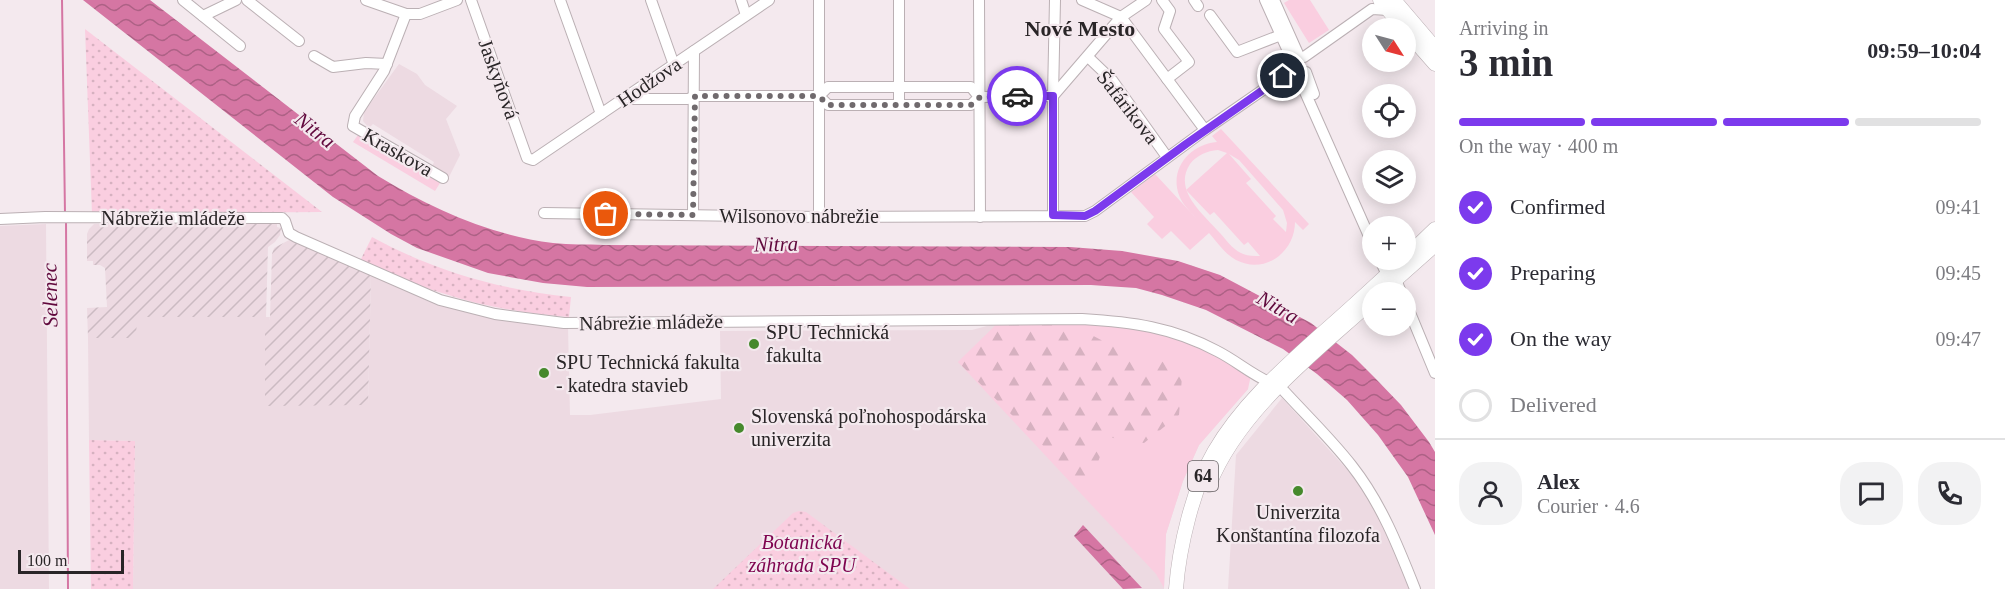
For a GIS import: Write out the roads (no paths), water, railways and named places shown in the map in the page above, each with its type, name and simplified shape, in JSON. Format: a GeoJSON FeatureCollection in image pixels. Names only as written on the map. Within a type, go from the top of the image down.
{"type":"FeatureCollection","features":[{"type":"Feature","properties":{"kind":"main road"},"geometry":{"type":"LineString","coordinates":[[1381,4],[1393,18]]}},
{"type":"Feature","properties":{"kind":"main road"},"geometry":{"type":"LineString","coordinates":[[1381,4],[1433,55]]}},
{"type":"Feature","properties":{"kind":"main road"},"geometry":{"type":"LineString","coordinates":[[1416,40],[1433,55]]}},
{"type":"Feature","properties":{"kind":"main road","name":"64"},"geometry":{"type":"LineString","coordinates":[[1416,247],[1435,230]]}},
{"type":"Feature","properties":{"kind":"main road","name":"64"},"geometry":{"type":"LineString","coordinates":[[1176,589],[1182,545],[1203,475],[1212,456],[1235,422],[1294,365],[1435,245]]}},
{"type":"Feature","properties":{"kind":"main road","name":"64"},"geometry":{"type":"LineString","coordinates":[[1333,331],[1362,309]]}},
{"type":"Feature","properties":{"kind":"main road","name":"64"},"geometry":{"type":"LineString","coordinates":[[1184,589],[1190,547],[1211,479],[1225,453],[1274,384]]}},
{"type":"Feature","properties":{"kind":"street"},"geometry":{"type":"LineString","coordinates":[[183,0],[240,46]]}},
{"type":"Feature","properties":{"kind":"street"},"geometry":{"type":"LineString","coordinates":[[203,16],[236,0]]}},
{"type":"Feature","properties":{"kind":"street"},"geometry":{"type":"LineString","coordinates":[[247,0],[299,41]]}},
{"type":"Feature","properties":{"kind":"street"},"geometry":{"type":"LineString","coordinates":[[366,0],[411,14],[420,14],[457,0]]}},
{"type":"Feature","properties":{"kind":"street","name":"Jaskyňová"},"geometry":{"type":"LineString","coordinates":[[471,0],[527,158]]}},
{"type":"Feature","properties":{"kind":"street"},"geometry":{"type":"LineString","coordinates":[[560,0],[601,114]]}},
{"type":"Feature","properties":{"kind":"street"},"geometry":{"type":"LineString","coordinates":[[651,0],[674,65]]}},
{"type":"Feature","properties":{"kind":"street"},"geometry":{"type":"LineString","coordinates":[[741,0],[746,15]]}},
{"type":"Feature","properties":{"kind":"street","name":"Hodžova"},"geometry":{"type":"LineString","coordinates":[[527,158],[533,160],[769,0]]}},
{"type":"Feature","properties":{"kind":"street"},"geometry":{"type":"LineString","coordinates":[[819,0],[819,217]]}},
{"type":"Feature","properties":{"kind":"street"},"geometry":{"type":"LineString","coordinates":[[899,0],[899,105]]}},
{"type":"Feature","properties":{"kind":"street"},"geometry":{"type":"LineString","coordinates":[[979,0],[980,217]]}},
{"type":"Feature","properties":{"kind":"street"},"geometry":{"type":"LineString","coordinates":[[1053,215],[1055,0]]}},
{"type":"Feature","properties":{"kind":"street"},"geometry":{"type":"LineString","coordinates":[[1082,0],[1121,17],[1206,130]]}},
{"type":"Feature","properties":{"kind":"street"},"geometry":{"type":"LineString","coordinates":[[819,96],[828,105],[971,105],[980,97],[1053,96],[1121,17],[1146,0]]}},
{"type":"Feature","properties":{"kind":"street"},"geometry":{"type":"LineString","coordinates":[[1162,0],[1170,11],[1164,29],[1189,62],[1167,78]]}},
{"type":"Feature","properties":{"kind":"street"},"geometry":{"type":"LineString","coordinates":[[1265,0],[1281,35],[1313,93],[1368,216]]}},
{"type":"Feature","properties":{"kind":"street"},"geometry":{"type":"LineString","coordinates":[[1274,0],[1297,66],[1362,219]]}},
{"type":"Feature","properties":{"kind":"street"},"geometry":{"type":"LineString","coordinates":[[1167,158],[1381,4]]}},
{"type":"Feature","properties":{"kind":"street","name":"Kraskova"},"geometry":{"type":"LineString","coordinates":[[411,14],[387,64],[355,116],[353,126],[443,178]]}},
{"type":"Feature","properties":{"kind":"street"},"geometry":{"type":"LineString","coordinates":[[1210,15],[1237,52],[1281,35]]}},
{"type":"Feature","properties":{"kind":"street"},"geometry":{"type":"LineString","coordinates":[[693,215],[694,51]]}},
{"type":"Feature","properties":{"kind":"street"},"geometry":{"type":"LineString","coordinates":[[314,56],[333,67],[366,63],[387,64]]}},
{"type":"Feature","properties":{"kind":"street","name":"Šafárikova"},"geometry":{"type":"LineString","coordinates":[[1088,57],[1112,80],[1167,158]]}},
{"type":"Feature","properties":{"kind":"street"},"geometry":{"type":"LineString","coordinates":[[624,99],[688,99],[695,96],[819,96],[828,87],[971,87],[980,97]]}},
{"type":"Feature","properties":{"kind":"street","name":"Wilsonovo nábrežie"},"geometry":{"type":"LineString","coordinates":[[544,213],[819,217],[1085,216],[1167,158]]}},
{"type":"Feature","properties":{"kind":"street","name":"Nábrežie mládeže"},"geometry":{"type":"LineString","coordinates":[[0,219],[45,217],[282,218],[289,233],[296,237],[440,300],[495,314],[564,322],[1082,319],[1131,322],[1167,331],[1216,351],[1284,391],[1352,465],[1378,504],[1415,589]]}},
{"type":"Feature","properties":{"kind":"street"},"geometry":{"type":"LineString","coordinates":[[1417,329],[1435,373]]}},
{"type":"Feature","properties":{"kind":"water","name":"Nitra"},"geometry":{"type":"Polygon","coordinates":[[[83,0],[150,0],[378,176],[440,210],[507,234],[553,243],[604,245],[1070,247],[1122,251],[1178,261],[1220,275],[1311,323],[1352,355],[1401,405],[1435,452],[1435,535],[1408,477],[1378,435],[1347,400],[1283,349],[1206,310],[1136,288],[1091,285],[587,287],[543,283],[488,273],[417,248],[333,197],[83,0]]]}},
{"type":"Feature","properties":{"kind":"water"},"geometry":{"type":"Polygon","coordinates":[[[1083,525],[1142,588],[1123,589],[1074,536],[1083,525]]]}},
{"type":"Feature","properties":{"kind":"waterway","name":"Selenec"},"geometry":{"type":"LineString","coordinates":[[62,0],[65,214]]}},
{"type":"Feature","properties":{"kind":"waterway","name":"Selenec"},"geometry":{"type":"LineString","coordinates":[[66,220],[68,589]]}},
{"type":"Feature","properties":{"kind":"place","name":"SPU Technická fakulta"},"geometry":{"type":"Point","coordinates":[754,344]}},
{"type":"Feature","properties":{"kind":"place","name":"SPU Technická fakulta - katedra stavieb"},"geometry":{"type":"Point","coordinates":[544,373]}},
{"type":"Feature","properties":{"kind":"place","name":"Slovenská poľnohospodárska univerzita"},"geometry":{"type":"Point","coordinates":[739,428]}},
{"type":"Feature","properties":{"kind":"place","name":"Univerzita Konštantína filozofa"},"geometry":{"type":"Point","coordinates":[1298,491]}},
{"type":"Feature","properties":{"kind":"district","name":"Nové Mesto"},"geometry":{"type":"Point","coordinates":[1080,28]}},
{"type":"Feature","properties":{"kind":"park label","name":"Botanická záhrada SPU"},"geometry":{"type":"Point","coordinates":[802,554]}}]}
